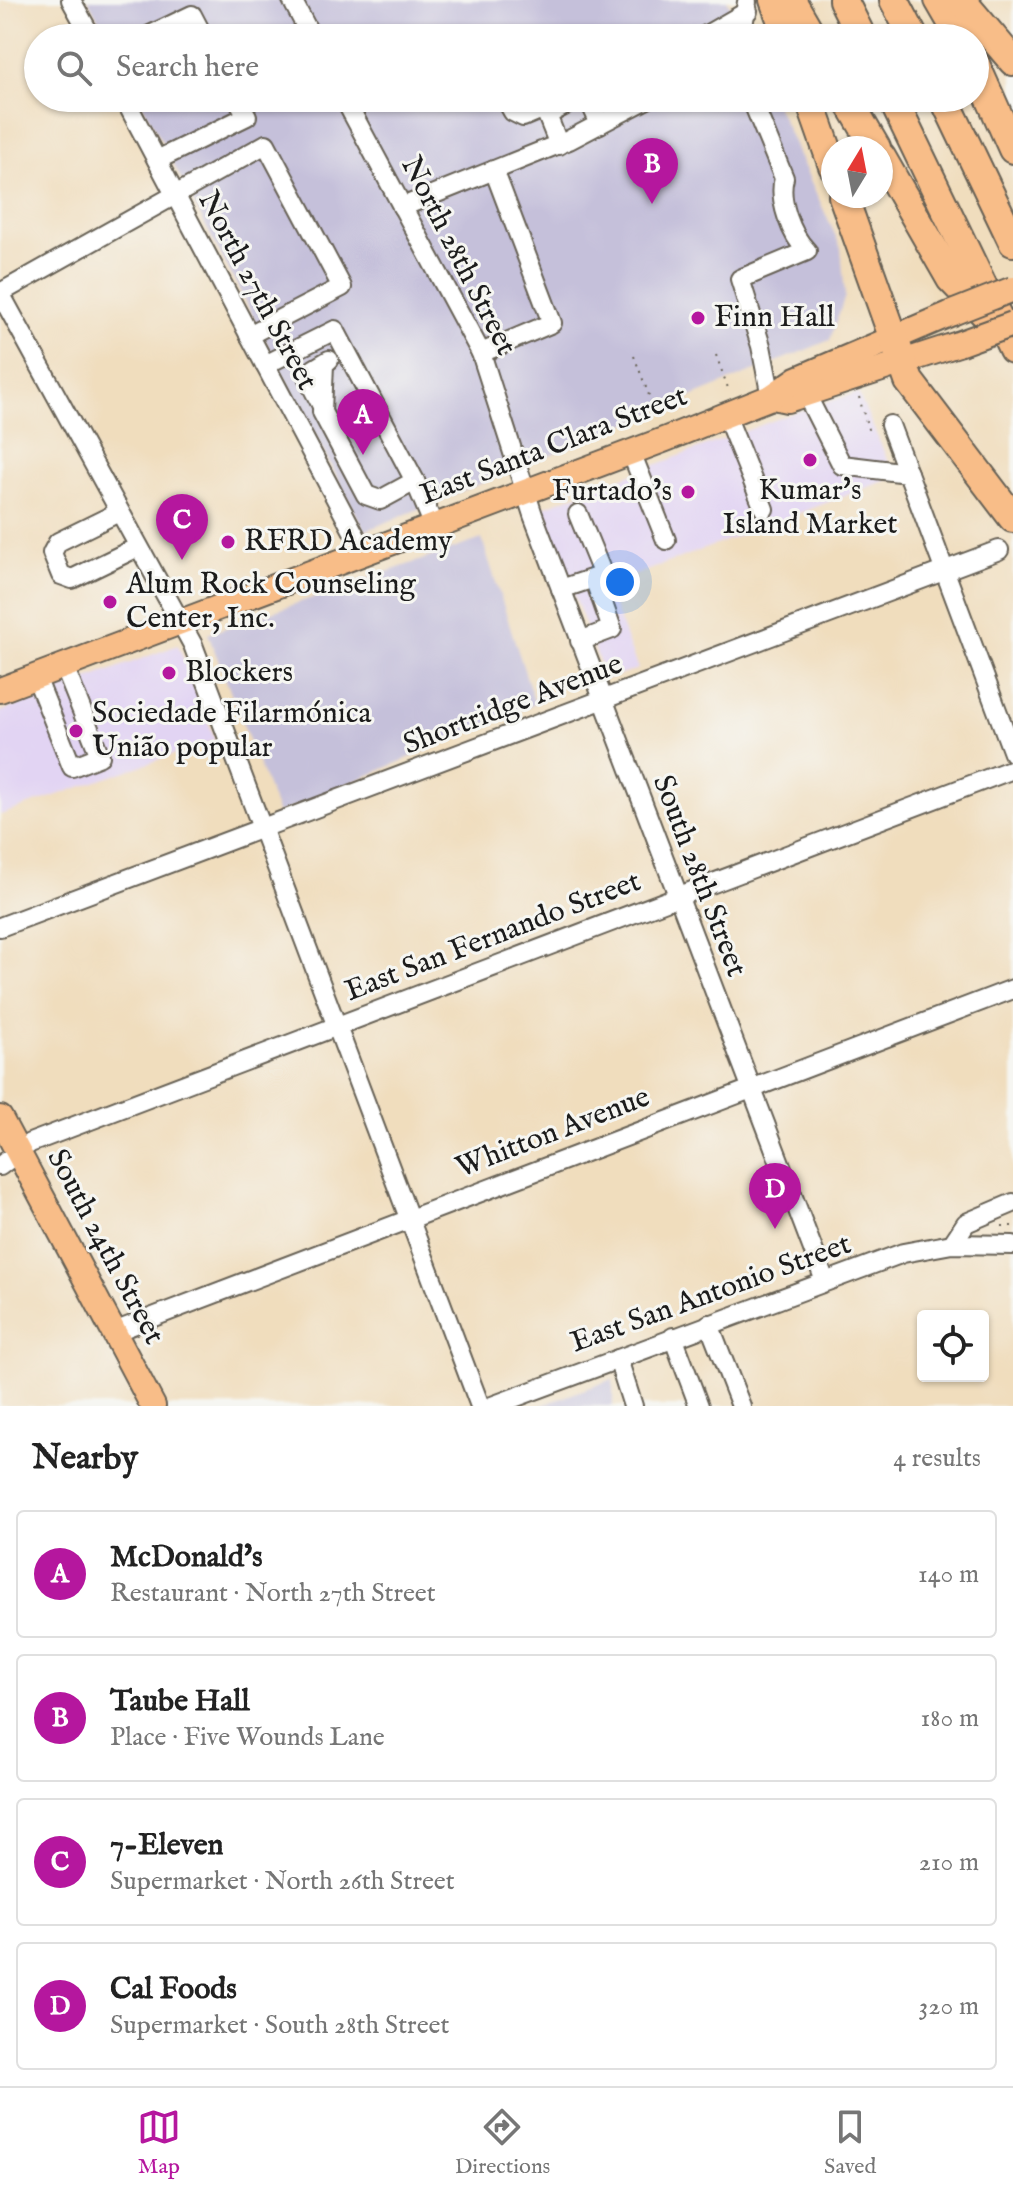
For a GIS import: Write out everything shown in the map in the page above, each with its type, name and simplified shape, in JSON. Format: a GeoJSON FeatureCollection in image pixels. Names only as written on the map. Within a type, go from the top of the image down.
{"type":"FeatureCollection","features":[{"type":"Feature","properties":{"kind":"highway"},"geometry":{"type":"LineString","coordinates":[[774,0],[783,24]]}},
{"type":"Feature","properties":{"kind":"highway"},"geometry":{"type":"LineString","coordinates":[[791,0],[805,24]]}},
{"type":"Feature","properties":{"kind":"highway"},"geometry":{"type":"LineString","coordinates":[[843,0],[855,24]]}},
{"type":"Feature","properties":{"kind":"highway"},"geometry":{"type":"LineString","coordinates":[[894,0],[907,24]]}},
{"type":"Feature","properties":{"kind":"highway"},"geometry":{"type":"LineString","coordinates":[[939,0],[953,24]]}},
{"type":"Feature","properties":{"kind":"highway"},"geometry":{"type":"LineString","coordinates":[[961,0],[981,24]]}},
{"type":"Feature","properties":{"kind":"highway"},"geometry":{"type":"LineString","coordinates":[[989,33],[1013,61]]}},
{"type":"Feature","properties":{"kind":"highway"},"geometry":{"type":"LineString","coordinates":[[989,95],[1013,149]]}},
{"type":"Feature","properties":{"kind":"highway"},"geometry":{"type":"LineString","coordinates":[[814,112],[822,136]]}},
{"type":"Feature","properties":{"kind":"highway"},"geometry":{"type":"LineString","coordinates":[[855,112],[869,136]]}},
{"type":"Feature","properties":{"kind":"highway"},"geometry":{"type":"LineString","coordinates":[[899,112],[1011,336]]}},
{"type":"Feature","properties":{"kind":"highway"},"geometry":{"type":"LineString","coordinates":[[951,112],[1013,242]]}},
{"type":"Feature","properties":{"kind":"highway"},"geometry":{"type":"LineString","coordinates":[[893,178],[951,279],[1011,336]]}},
{"type":"Feature","properties":{"kind":"highway"},"geometry":{"type":"LineString","coordinates":[[847,208],[901,365],[925,403],[1013,518]]}},
{"type":"Feature","properties":{"kind":"main road","name":"East Santa Clara Street"},"geometry":{"type":"LineString","coordinates":[[0,690],[666,439],[771,397],[797,379],[891,337],[1013,289]]}},
{"type":"Feature","properties":{"kind":"main road","name":"East Santa Clara Street"},"geometry":{"type":"LineString","coordinates":[[771,397],[787,400],[958,344],[1011,336]]}},
{"type":"Feature","properties":{"kind":"main road","name":"South 24th Street"},"geometry":{"type":"LineString","coordinates":[[0,1118],[9,1159],[114,1332],[153,1406]]}},
{"type":"Feature","properties":{"kind":"street"},"geometry":{"type":"LineString","coordinates":[[71,0],[84,24]]}},
{"type":"Feature","properties":{"kind":"street"},"geometry":{"type":"LineString","coordinates":[[292,0],[305,24]]}},
{"type":"Feature","properties":{"kind":"street"},"geometry":{"type":"LineString","coordinates":[[721,24],[747,6]]}},
{"type":"Feature","properties":{"kind":"street"},"geometry":{"type":"LineString","coordinates":[[173,24],[192,15],[197,24]]}},
{"type":"Feature","properties":{"kind":"street","name":"North 27th Street"},"geometry":{"type":"LineString","coordinates":[[131,112],[364,552]]}},
{"type":"Feature","properties":{"kind":"street"},"geometry":{"type":"LineString","coordinates":[[157,160],[247,116],[245,112]]}},
{"type":"Feature","properties":{"kind":"street","name":"North 28th Street"},"geometry":{"type":"LineString","coordinates":[[351,112],[481,353],[525,490]]}},
{"type":"Feature","properties":{"kind":"street"},"geometry":{"type":"LineString","coordinates":[[513,112],[523,117],[532,112]]}},
{"type":"Feature","properties":{"kind":"street"},"geometry":{"type":"LineString","coordinates":[[542,112],[559,145]]}},
{"type":"Feature","properties":{"kind":"street"},"geometry":{"type":"LineString","coordinates":[[594,112],[600,124]]}},
{"type":"Feature","properties":{"kind":"street"},"geometry":{"type":"LineString","coordinates":[[402,207],[441,182],[494,170],[559,145],[623,112]]}},
{"type":"Feature","properties":{"kind":"street"},"geometry":{"type":"LineString","coordinates":[[757,112],[784,178],[781,190],[796,240],[807,251],[740,279],[771,397]]}},
{"type":"Feature","properties":{"kind":"street"},"geometry":{"type":"LineString","coordinates":[[249,335],[342,287],[266,144],[0,293],[193,645],[480,1406]]}},
{"type":"Feature","properties":{"kind":"street"},"geometry":{"type":"LineString","coordinates":[[481,353],[552,323],[494,170]]}},
{"type":"Feature","properties":{"kind":"street"},"geometry":{"type":"LineString","coordinates":[[265,365],[335,330],[415,481],[434,526]]}},
{"type":"Feature","properties":{"kind":"street"},"geometry":{"type":"LineString","coordinates":[[344,349],[324,364],[322,406],[369,498],[380,500],[415,481]]}},
{"type":"Feature","properties":{"kind":"street"},"geometry":{"type":"LineString","coordinates":[[806,394],[842,465],[908,473]]}},
{"type":"Feature","properties":{"kind":"street"},"geometry":{"type":"LineString","coordinates":[[726,415],[764,509]]}},
{"type":"Feature","properties":{"kind":"street"},"geometry":{"type":"LineString","coordinates":[[890,425],[1013,753]]}},
{"type":"Feature","properties":{"kind":"street"},"geometry":{"type":"LineString","coordinates":[[631,452],[666,540]]}},
{"type":"Feature","properties":{"kind":"street","name":"South 28th Street"},"geometry":{"type":"LineString","coordinates":[[525,490],[749,1088],[825,1281]]}},
{"type":"Feature","properties":{"kind":"street"},"geometry":{"type":"LineString","coordinates":[[119,512],[58,542],[52,553],[61,575],[72,579],[138,547]]}},
{"type":"Feature","properties":{"kind":"street"},"geometry":{"type":"LineString","coordinates":[[561,589],[603,575],[578,514]]}},
{"type":"Feature","properties":{"kind":"street","name":"Shortridge Avenue"},"geometry":{"type":"LineString","coordinates":[[0,927],[999,550]]}},
{"type":"Feature","properties":{"kind":"street"},"geometry":{"type":"LineString","coordinates":[[580,641],[612,629],[594,578]]}},
{"type":"Feature","properties":{"kind":"street"},"geometry":{"type":"LineString","coordinates":[[36,677],[72,767],[100,756],[64,666]]}},
{"type":"Feature","properties":{"kind":"street","name":"East San Fernando Street"},"geometry":{"type":"LineString","coordinates":[[9,1159],[30,1143],[1013,769]]}},
{"type":"Feature","properties":{"kind":"street","name":"Whitton Avenue"},"geometry":{"type":"LineString","coordinates":[[114,1332],[1013,989]]}},
{"type":"Feature","properties":{"kind":"street"},"geometry":{"type":"LineString","coordinates":[[952,1244],[966,1223],[1013,1203]]}},
{"type":"Feature","properties":{"kind":"street","name":"East San Antonio Street"},"geometry":{"type":"LineString","coordinates":[[492,1406],[538,1398],[618,1359],[673,1337],[903,1253],[952,1244],[1012,1243]]}},
{"type":"Feature","properties":{"kind":"street"},"geometry":{"type":"LineString","coordinates":[[709,1324],[741,1406]]}},
{"type":"Feature","properties":{"kind":"street"},"geometry":{"type":"LineString","coordinates":[[673,1337],[699,1406]]}},
{"type":"Feature","properties":{"kind":"street"},"geometry":{"type":"LineString","coordinates":[[618,1359],[633,1406]]}},
{"type":"Feature","properties":{"kind":"path"},"geometry":{"type":"LineString","coordinates":[[716,355],[728,388]]}},
{"type":"Feature","properties":{"kind":"path"},"geometry":{"type":"LineString","coordinates":[[634,356],[666,439]]}},
{"type":"Feature","properties":{"kind":"path"},"geometry":{"type":"LineString","coordinates":[[859,396],[868,429],[890,425]]}},
{"type":"Feature","properties":{"kind":"shaded area"},"geometry":{"type":"Polygon","coordinates":[[[88,0],[727,0],[739,24],[101,24],[88,0]]]}},
{"type":"Feature","properties":{"kind":"shaded area"},"geometry":{"type":"Polygon","coordinates":[[[146,112],[779,112],[841,248],[845,296],[830,340],[365,531],[146,112]]]}},
{"type":"Feature","properties":{"kind":"shaded area"},"geometry":{"type":"Polygon","coordinates":[[[858,393],[895,477],[606,586],[638,669],[606,679],[541,508],[796,412],[858,393]]]}},
{"type":"Feature","properties":{"kind":"shaded area"},"geometry":{"type":"Polygon","coordinates":[[[482,539],[535,704],[278,814],[208,634],[482,539]]]}},
{"type":"Feature","properties":{"kind":"shaded area"},"geometry":{"type":"Polygon","coordinates":[[[178,645],[215,740],[0,815],[0,712],[178,645]]]}},
{"type":"Feature","properties":{"kind":"shaded area"},"geometry":{"type":"Polygon","coordinates":[[[613,1379],[613,1406],[540,1406],[583,1390],[613,1379]]]}},
{"type":"Feature","properties":{"kind":"place","name":"Taube Hall"},"geometry":{"type":"Point","coordinates":[652,204]}},
{"type":"Feature","properties":{"kind":"place","name":"Finn Hall"},"geometry":{"type":"Point","coordinates":[698,318]}},
{"type":"Feature","properties":{"kind":"place","name":"McDonald's"},"geometry":{"type":"Point","coordinates":[363,455]}},
{"type":"Feature","properties":{"kind":"place","name":"Kumar's Island Market"},"geometry":{"type":"Point","coordinates":[810,460]}},
{"type":"Feature","properties":{"kind":"place","name":"Furtado’s"},"geometry":{"type":"Point","coordinates":[688,492]}},
{"type":"Feature","properties":{"kind":"place","name":"RFRD Academy"},"geometry":{"type":"Point","coordinates":[228,542]}},
{"type":"Feature","properties":{"kind":"place","name":"7-Eleven"},"geometry":{"type":"Point","coordinates":[182,560]}},
{"type":"Feature","properties":{"kind":"place","name":"Alum Rock Counseling Center, Inc."},"geometry":{"type":"Point","coordinates":[110,602]}},
{"type":"Feature","properties":{"kind":"place","name":"Blockers"},"geometry":{"type":"Point","coordinates":[169,673]}},
{"type":"Feature","properties":{"kind":"place","name":"Sociedade Filarmónica União popular"},"geometry":{"type":"Point","coordinates":[76,731]}},
{"type":"Feature","properties":{"kind":"place","name":"Cal Foods"},"geometry":{"type":"Point","coordinates":[775,1229]}}]}
